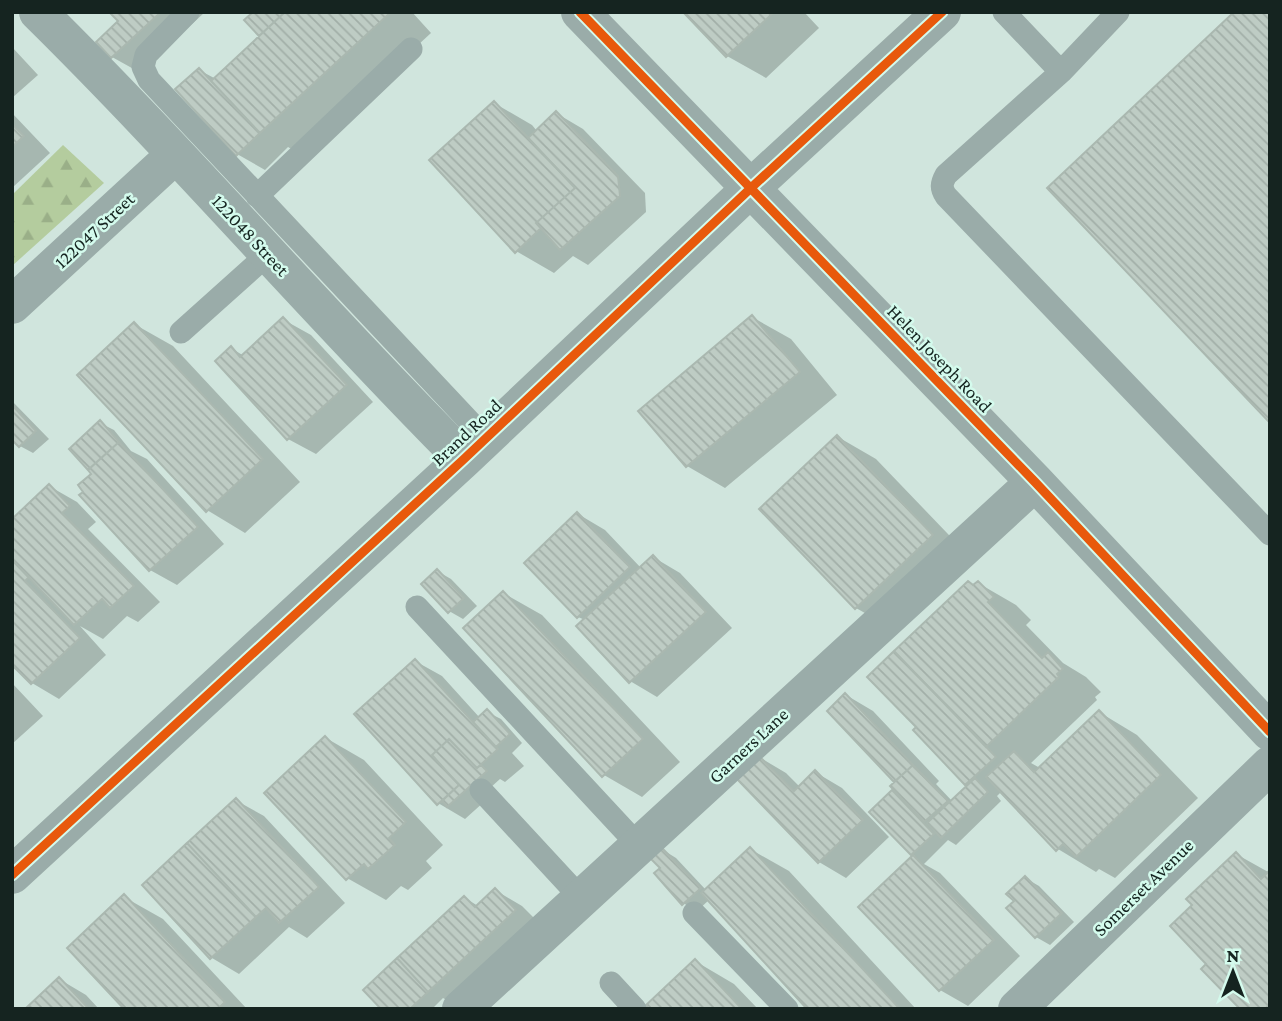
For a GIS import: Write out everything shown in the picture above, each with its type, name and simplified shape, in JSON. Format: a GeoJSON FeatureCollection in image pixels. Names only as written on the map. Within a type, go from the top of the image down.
{"type":"FeatureCollection","features":[{"type":"Feature","properties":{"kind":"street","name":"122048 Street"},"geometry":{"type":"LineString","coordinates":[[38,12],[176,154],[400,395],[474,449]]}},
{"type":"Feature","properties":{"kind":"street","name":"Helen Joseph Road"},"geometry":{"type":"LineString","coordinates":[[580,12],[1035,482],[1270,732]]}},
{"type":"Feature","properties":{"kind":"street","name":"Brand Road"},"geometry":{"type":"LineString","coordinates":[[12,875],[942,12]]}},
{"type":"Feature","properties":{"kind":"street","name":"122047 Street"},"geometry":{"type":"LineString","coordinates":[[12,306],[176,154]]}},
{"type":"Feature","properties":{"kind":"street","name":"Garners Lane"},"geometry":{"type":"LineString","coordinates":[[461,1009],[1035,482]]}},
{"type":"Feature","properties":{"kind":"street","name":"Somerset Avenue"},"geometry":{"type":"LineString","coordinates":[[1017,1009],[1270,765]]}},
{"type":"Feature","properties":{"kind":"lane"},"geometry":{"type":"LineString","coordinates":[[188,12],[146,55],[143,67],[149,80],[257,196],[474,449]]}},
{"type":"Feature","properties":{"kind":"lane"},"geometry":{"type":"LineString","coordinates":[[1004,12],[1060,72]]}},
{"type":"Feature","properties":{"kind":"lane"},"geometry":{"type":"LineString","coordinates":[[1118,12],[1060,72],[946,175],[942,188],[946,196],[999,253],[1270,534]]}},
{"type":"Feature","properties":{"kind":"lane"},"geometry":{"type":"LineString","coordinates":[[257,196],[411,49]]}},
{"type":"Feature","properties":{"kind":"lane"},"geometry":{"type":"LineString","coordinates":[[181,332],[268,254]]}},
{"type":"Feature","properties":{"kind":"lane"},"geometry":{"type":"LineString","coordinates":[[417,607],[639,846]]}},
{"type":"Feature","properties":{"kind":"lane"},"geometry":{"type":"LineString","coordinates":[[481,790],[581,898]]}},
{"type":"Feature","properties":{"kind":"lane"},"geometry":{"type":"LineString","coordinates":[[694,913],[788,1009]]}},
{"type":"Feature","properties":{"kind":"lane"},"geometry":{"type":"LineString","coordinates":[[611,984],[635,1009]]}},
{"type":"Feature","properties":{"kind":"green space"},"geometry":{"type":"Polygon","coordinates":[[[63,145],[104,183],[12,266],[12,195],[63,145]]]}},
{"type":"Feature","properties":{"kind":"building"},"geometry":{"type":"Polygon","coordinates":[[[109,12],[161,12],[111,58],[96,42],[118,21],[109,12]]]}},
{"type":"Feature","properties":{"kind":"building"},"geometry":{"type":"Polygon","coordinates":[[[253,12],[285,12],[259,36],[244,20],[253,12]]]}},
{"type":"Feature","properties":{"kind":"building"},"geometry":{"type":"Polygon","coordinates":[[[285,12],[391,12],[260,133],[211,81],[285,12]]]}},
{"type":"Feature","properties":{"kind":"building"},"geometry":{"type":"Polygon","coordinates":[[[683,12],[774,12],[726,57],[683,12]]]}},
{"type":"Feature","properties":{"kind":"building"},"geometry":{"type":"Polygon","coordinates":[[[1234,12],[1270,12],[1270,423],[1047,188],[1234,12]]]}},
{"type":"Feature","properties":{"kind":"building"},"geometry":{"type":"Polygon","coordinates":[[[199,68],[260,133],[236,156],[175,89],[199,68]]]}},
{"type":"Feature","properties":{"kind":"building"},"geometry":{"type":"Polygon","coordinates":[[[494,101],[575,188],[536,223],[541,228],[515,253],[429,160],[494,101]]]}},
{"type":"Feature","properties":{"kind":"building"},"geometry":{"type":"Polygon","coordinates":[[[556,111],[618,176],[620,196],[560,250],[536,223],[575,188],[528,138],[556,111]]]}},
{"type":"Feature","properties":{"kind":"building"},"geometry":{"type":"Polygon","coordinates":[[[12,124],[24,136],[12,147],[12,124]]]}},
{"type":"Feature","properties":{"kind":"building"},"geometry":{"type":"Polygon","coordinates":[[[752,315],[800,372],[686,467],[638,411],[752,315]]]}},
{"type":"Feature","properties":{"kind":"building"},"geometry":{"type":"Polygon","coordinates":[[[283,317],[347,385],[287,440],[215,361],[231,346],[240,357],[283,317]]]}},
{"type":"Feature","properties":{"kind":"building"},"geometry":{"type":"Polygon","coordinates":[[[134,322],[263,459],[206,512],[77,375],[134,322]]]}},
{"type":"Feature","properties":{"kind":"building"},"geometry":{"type":"Polygon","coordinates":[[[12,405],[36,431],[19,447],[12,440],[12,405]]]}},
{"type":"Feature","properties":{"kind":"building"},"geometry":{"type":"Polygon","coordinates":[[[100,420],[119,442],[88,470],[69,449],[100,420]]]}},
{"type":"Feature","properties":{"kind":"building"},"geometry":{"type":"Polygon","coordinates":[[[837,435],[933,535],[855,609],[759,509],[837,435]]]}},
{"type":"Feature","properties":{"kind":"building"},"geometry":{"type":"Polygon","coordinates":[[[119,442],[198,527],[149,571],[79,495],[83,492],[78,485],[91,474],[88,470],[119,442]]]}},
{"type":"Feature","properties":{"kind":"building"},"geometry":{"type":"Polygon","coordinates":[[[49,484],[70,506],[62,513],[134,586],[110,608],[102,599],[74,625],[12,560],[12,519],[49,484]]]}},
{"type":"Feature","properties":{"kind":"building"},"geometry":{"type":"Polygon","coordinates":[[[577,512],[630,567],[577,618],[524,563],[577,512]]]}},
{"type":"Feature","properties":{"kind":"building"},"geometry":{"type":"Polygon","coordinates":[[[653,555],[706,612],[629,683],[576,626],[653,555]]]}},
{"type":"Feature","properties":{"kind":"building"},"geometry":{"type":"Polygon","coordinates":[[[12,560],[29,577],[25,581],[80,638],[31,684],[12,665],[12,560]]]}},
{"type":"Feature","properties":{"kind":"building"},"geometry":{"type":"Polygon","coordinates":[[[437,569],[464,598],[448,613],[421,584],[437,569]]]}},
{"type":"Feature","properties":{"kind":"building"},"geometry":{"type":"Polygon","coordinates":[[[968,581],[973,585],[978,581],[994,597],[988,602],[1042,658],[1048,652],[1063,669],[1057,674],[1059,677],[986,747],[894,651],[968,581]]]}},
{"type":"Feature","properties":{"kind":"building"},"geometry":{"type":"Polygon","coordinates":[[[503,591],[643,739],[602,777],[463,628],[503,591]]]}},
{"type":"Feature","properties":{"kind":"building"},"geometry":{"type":"Polygon","coordinates":[[[894,651],[996,757],[965,785],[913,730],[916,727],[867,677],[894,651]]]}},
{"type":"Feature","properties":{"kind":"building"},"geometry":{"type":"Polygon","coordinates":[[[415,659],[498,749],[477,768],[449,739],[432,755],[459,785],[437,805],[354,714],[415,659]]]}},
{"type":"Feature","properties":{"kind":"building"},"geometry":{"type":"Polygon","coordinates":[[[845,693],[913,765],[894,782],[827,711],[845,693]]]}},
{"type":"Feature","properties":{"kind":"building"},"geometry":{"type":"Polygon","coordinates":[[[487,709],[510,734],[496,747],[473,722],[487,709]]]}},
{"type":"Feature","properties":{"kind":"building"},"geometry":{"type":"Polygon","coordinates":[[[1099,710],[1161,775],[1076,857],[1063,844],[1056,851],[986,777],[1014,751],[1034,772],[1099,710]]]}},
{"type":"Feature","properties":{"kind":"building"},"geometry":{"type":"Polygon","coordinates":[[[325,736],[406,822],[389,838],[395,845],[368,869],[364,864],[346,880],[264,793],[325,736]]]}},
{"type":"Feature","properties":{"kind":"building"},"geometry":{"type":"Polygon","coordinates":[[[449,739],[477,768],[481,765],[487,771],[447,807],[442,801],[459,785],[432,755],[449,739]]]}},
{"type":"Feature","properties":{"kind":"building"},"geometry":{"type":"Polygon","coordinates":[[[758,755],[794,791],[815,770],[863,820],[818,863],[735,777],[758,755]]]}},
{"type":"Feature","properties":{"kind":"building"},"geometry":{"type":"Polygon","coordinates":[[[913,765],[948,801],[924,822],[890,786],[913,765]]]}},
{"type":"Feature","properties":{"kind":"building"},"geometry":{"type":"Polygon","coordinates":[[[975,778],[988,792],[941,838],[927,823],[975,778]]]}},
{"type":"Feature","properties":{"kind":"building"},"geometry":{"type":"Polygon","coordinates":[[[892,790],[934,834],[911,855],[869,812],[892,790]]]}},
{"type":"Feature","properties":{"kind":"building"},"geometry":{"type":"Polygon","coordinates":[[[236,798],[319,887],[279,923],[266,908],[256,917],[187,843],[236,798]]]}},
{"type":"Feature","properties":{"kind":"building"},"geometry":{"type":"Polygon","coordinates":[[[187,843],[256,917],[210,959],[142,885],[187,843]]]}},
{"type":"Feature","properties":{"kind":"building"},"geometry":{"type":"Polygon","coordinates":[[[750,847],[898,1007],[896,1009],[807,1009],[701,893],[750,847]]]}},
{"type":"Feature","properties":{"kind":"building"},"geometry":{"type":"Polygon","coordinates":[[[662,848],[701,888],[682,905],[654,873],[660,868],[651,859],[662,848]]]}},
{"type":"Feature","properties":{"kind":"building"},"geometry":{"type":"Polygon","coordinates":[[[1236,852],[1261,879],[1270,870],[1270,1004],[1265,1009],[1240,1009],[1201,969],[1206,964],[1170,926],[1192,905],[1186,899],[1236,852]]]}},
{"type":"Feature","properties":{"kind":"building"},"geometry":{"type":"Polygon","coordinates":[[[913,855],[994,940],[939,991],[858,907],[913,855]]]}},
{"type":"Feature","properties":{"kind":"building"},"geometry":{"type":"Polygon","coordinates":[[[1025,876],[1062,913],[1035,938],[1006,908],[1014,901],[1006,894],[1025,876]]]}},
{"type":"Feature","properties":{"kind":"building"},"geometry":{"type":"Polygon","coordinates":[[[495,888],[516,910],[428,992],[397,958],[464,896],[475,907],[495,888]]]}},
{"type":"Feature","properties":{"kind":"building"},"geometry":{"type":"Polygon","coordinates":[[[124,894],[225,1002],[218,1009],[124,1009],[67,948],[124,894]]]}},
{"type":"Feature","properties":{"kind":"building"},"geometry":{"type":"Polygon","coordinates":[[[397,958],[428,992],[410,1009],[381,1009],[363,990],[397,958]]]}},
{"type":"Feature","properties":{"kind":"building"},"geometry":{"type":"Polygon","coordinates":[[[695,959],[742,1009],[649,1009],[646,1005],[695,959]]]}},
{"type":"Feature","properties":{"kind":"building"},"geometry":{"type":"Polygon","coordinates":[[[59,977],[89,1009],[25,1009],[59,977]]]}},
{"type":"Feature","properties":{"kind":"cycle path"},"geometry":{"type":"LineString","coordinates":[[580,12],[1035,482],[1270,732]]}},
{"type":"Feature","properties":{"kind":"cycle path"},"geometry":{"type":"LineString","coordinates":[[12,875],[464,459],[942,12]]}}]}
